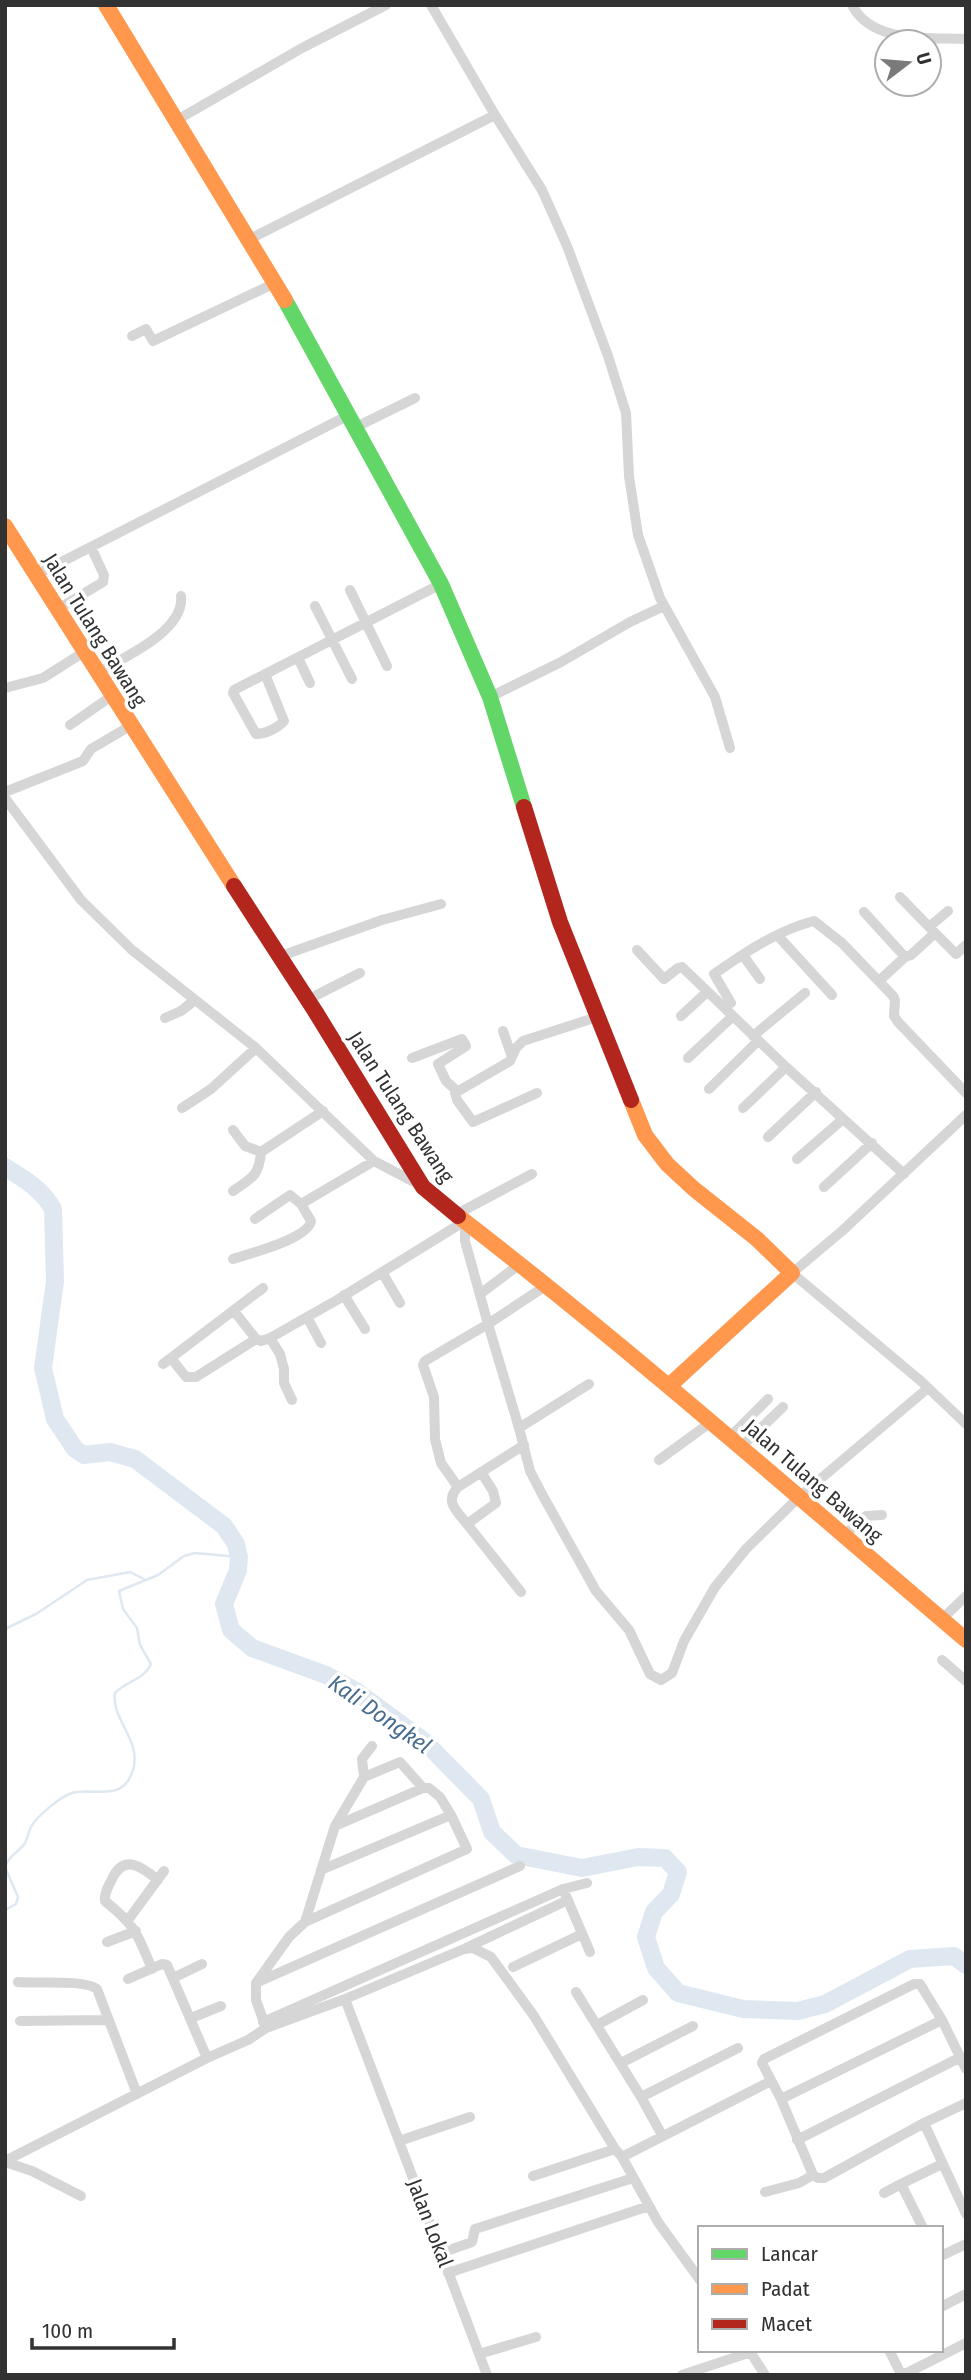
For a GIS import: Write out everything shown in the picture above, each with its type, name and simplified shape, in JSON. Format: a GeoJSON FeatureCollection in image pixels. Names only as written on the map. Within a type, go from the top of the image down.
{"type":"FeatureCollection","features":[{"type":"Feature","properties":{"kind":"street"},"geometry":{"type":"LineString","coordinates":[[106,5],[250,239],[441,584],[490,697],[553,899],[597,1017],[631,1104],[654,1151],[966,1424]]}},
{"type":"Feature","properties":{"kind":"street"},"geometry":{"type":"LineString","coordinates":[[177,120],[302,48],[386,5]]}},
{"type":"Feature","properties":{"kind":"street"},"geometry":{"type":"LineString","coordinates":[[431,5],[542,190],[568,246],[626,413],[629,476],[638,535],[664,606],[715,697],[730,748]]}},
{"type":"Feature","properties":{"kind":"street"},"geometry":{"type":"LineString","coordinates":[[852,5],[865,22],[879,30],[910,36],[966,39]]}},
{"type":"Feature","properties":{"kind":"street"},"geometry":{"type":"LineString","coordinates":[[250,239],[495,115]]}},
{"type":"Feature","properties":{"kind":"street"},"geometry":{"type":"LineString","coordinates":[[132,336],[146,329],[153,341],[275,283]]}},
{"type":"Feature","properties":{"kind":"street"},"geometry":{"type":"LineString","coordinates":[[36,576],[90,547],[350,422],[415,398]]}},
{"type":"Feature","properties":{"kind":"street","name":"Jalan Tulang Bawang"},"geometry":{"type":"LineString","coordinates":[[5,526],[423,1186],[736,1441],[966,1640]]}},
{"type":"Feature","properties":{"kind":"street"},"geometry":{"type":"LineString","coordinates":[[58,609],[103,582],[104,575],[90,547]]}},
{"type":"Feature","properties":{"kind":"street"},"geometry":{"type":"LineString","coordinates":[[233,693],[234,690],[441,584]]}},
{"type":"Feature","properties":{"kind":"street"},"geometry":{"type":"LineString","coordinates":[[350,590],[387,666]]}},
{"type":"Feature","properties":{"kind":"street"},"geometry":{"type":"LineString","coordinates":[[99,672],[166,631],[176,619],[182,604],[181,596]]}},
{"type":"Feature","properties":{"kind":"street"},"geometry":{"type":"LineString","coordinates":[[315,606],[352,679]]}},
{"type":"Feature","properties":{"kind":"street"},"geometry":{"type":"LineString","coordinates":[[490,697],[664,606]]}},
{"type":"Feature","properties":{"kind":"street"},"geometry":{"type":"LineString","coordinates":[[5,688],[43,678],[85,652]]}},
{"type":"Feature","properties":{"kind":"street"},"geometry":{"type":"LineString","coordinates":[[298,658],[310,683]]}},
{"type":"Feature","properties":{"kind":"street"},"geometry":{"type":"LineString","coordinates":[[228,681],[254,733],[262,734],[280,726],[284,718],[265,674]]}},
{"type":"Feature","properties":{"kind":"street"},"geometry":{"type":"LineString","coordinates":[[70,725],[113,695]]}},
{"type":"Feature","properties":{"kind":"street"},"geometry":{"type":"LineString","coordinates":[[5,792],[83,761],[91,749],[130,726]]}},
{"type":"Feature","properties":{"kind":"street"},"geometry":{"type":"LineString","coordinates":[[5,798],[81,900],[132,950],[256,1048],[374,1161],[423,1186]]}},
{"type":"Feature","properties":{"kind":"street"},"geometry":{"type":"LineString","coordinates":[[900,897],[956,954],[966,945]]}},
{"type":"Feature","properties":{"kind":"street"},"geometry":{"type":"LineString","coordinates":[[278,957],[382,920],[441,904]]}},
{"type":"Feature","properties":{"kind":"street"},"geometry":{"type":"LineString","coordinates":[[879,981],[905,957],[911,955],[948,911]]}},
{"type":"Feature","properties":{"kind":"street"},"geometry":{"type":"LineString","coordinates":[[864,912],[905,957]]}},
{"type":"Feature","properties":{"kind":"street"},"geometry":{"type":"LineString","coordinates":[[731,1003],[714,974],[778,936],[814,921],[842,943],[879,981],[895,1000],[894,1016],[898,1022],[966,1093]]}},
{"type":"Feature","properties":{"kind":"street"},"geometry":{"type":"LineString","coordinates":[[778,936],[832,995]]}},
{"type":"Feature","properties":{"kind":"street"},"geometry":{"type":"LineString","coordinates":[[637,950],[664,979],[682,967],[786,1068],[816,1092],[904,1174]]}},
{"type":"Feature","properties":{"kind":"street"},"geometry":{"type":"LineString","coordinates":[[743,955],[760,979]]}},
{"type":"Feature","properties":{"kind":"street"},"geometry":{"type":"LineString","coordinates":[[307,1000],[360,973]]}},
{"type":"Feature","properties":{"kind":"street"},"geometry":{"type":"LineString","coordinates":[[681,1016],[707,992]]}},
{"type":"Feature","properties":{"kind":"street"},"geometry":{"type":"LineString","coordinates":[[709,1089],[756,1039],[805,993]]}},
{"type":"Feature","properties":{"kind":"street"},"geometry":{"type":"LineString","coordinates":[[165,1018],[181,1011],[195,1000]]}},
{"type":"Feature","properties":{"kind":"street"},"geometry":{"type":"LineString","coordinates":[[688,1058],[733,1016]]}},
{"type":"Feature","properties":{"kind":"street"},"geometry":{"type":"LineString","coordinates":[[457,1091],[510,1061],[523,1041],[597,1017]]}},
{"type":"Feature","properties":{"kind":"street"},"geometry":{"type":"LineString","coordinates":[[503,1031],[512,1057]]}},
{"type":"Feature","properties":{"kind":"street"},"geometry":{"type":"LineString","coordinates":[[412,1058],[463,1040],[466,1046],[438,1064]]}},
{"type":"Feature","properties":{"kind":"street"},"geometry":{"type":"LineString","coordinates":[[182,1108],[211,1089],[256,1048]]}},
{"type":"Feature","properties":{"kind":"street"},"geometry":{"type":"LineString","coordinates":[[431,1052],[446,1081],[457,1091],[457,1100],[468,1119],[473,1122],[537,1093]]}},
{"type":"Feature","properties":{"kind":"street"},"geometry":{"type":"LineString","coordinates":[[743,1108],[786,1068]]}},
{"type":"Feature","properties":{"kind":"street"},"geometry":{"type":"LineString","coordinates":[[768,1137],[816,1092]]}},
{"type":"Feature","properties":{"kind":"street"},"geometry":{"type":"LineString","coordinates":[[261,1152],[323,1111]]}},
{"type":"Feature","properties":{"kind":"street"},"geometry":{"type":"LineString","coordinates":[[669,1385],[842,1231],[966,1115]]}},
{"type":"Feature","properties":{"kind":"street"},"geometry":{"type":"LineString","coordinates":[[797,1159],[843,1119]]}},
{"type":"Feature","properties":{"kind":"street"},"geometry":{"type":"LineString","coordinates":[[233,1130],[245,1146],[261,1152]]}},
{"type":"Feature","properties":{"kind":"street"},"geometry":{"type":"LineString","coordinates":[[824,1187],[872,1143]]}},
{"type":"Feature","properties":{"kind":"street"},"geometry":{"type":"LineString","coordinates":[[233,1191],[255,1176],[260,1169],[261,1152]]}},
{"type":"Feature","properties":{"kind":"street"},"geometry":{"type":"LineString","coordinates":[[301,1204],[374,1161]]}},
{"type":"Feature","properties":{"kind":"street"},"geometry":{"type":"LineString","coordinates":[[234,1311],[256,1339],[261,1341],[270,1338],[382,1272],[532,1174]]}},
{"type":"Feature","properties":{"kind":"street"},"geometry":{"type":"LineString","coordinates":[[233,1259],[274,1246],[308,1228],[312,1221],[301,1204],[290,1195],[255,1219]]}},
{"type":"Feature","properties":{"kind":"street"},"geometry":{"type":"LineString","coordinates":[[463,1220],[464,1234],[488,1324],[530,1471],[596,1591],[629,1630],[650,1674],[661,1681],[672,1673],[684,1641],[715,1587],[746,1549],[799,1497],[928,1388]]}},
{"type":"Feature","properties":{"kind":"street"},"geometry":{"type":"LineString","coordinates":[[480,1294],[520,1264]]}},
{"type":"Feature","properties":{"kind":"street"},"geometry":{"type":"LineString","coordinates":[[382,1272],[400,1303]]}},
{"type":"Feature","properties":{"kind":"street"},"geometry":{"type":"LineString","coordinates":[[458,1487],[441,1463],[435,1439],[434,1397],[423,1366],[425,1361],[547,1285]]}},
{"type":"Feature","properties":{"kind":"street"},"geometry":{"type":"LineString","coordinates":[[256,1339],[196,1377],[186,1377],[167,1361],[263,1289]]}},
{"type":"Feature","properties":{"kind":"street"},"geometry":{"type":"LineString","coordinates":[[344,1295],[365,1329]]}},
{"type":"Feature","properties":{"kind":"street"},"geometry":{"type":"LineString","coordinates":[[307,1317],[321,1343]]}},
{"type":"Feature","properties":{"kind":"street"},"geometry":{"type":"LineString","coordinates":[[270,1338],[280,1354],[284,1383],[292,1400]]}},
{"type":"Feature","properties":{"kind":"street"},"geometry":{"type":"LineString","coordinates":[[519,1427],[589,1384]]}},
{"type":"Feature","properties":{"kind":"street"},"geometry":{"type":"LineString","coordinates":[[736,1441],[768,1399]]}},
{"type":"Feature","properties":{"kind":"street"},"geometry":{"type":"LineString","coordinates":[[736,1441],[783,1407]]}},
{"type":"Feature","properties":{"kind":"street"},"geometry":{"type":"LineString","coordinates":[[659,1460],[711,1422]]}},
{"type":"Feature","properties":{"kind":"street"},"geometry":{"type":"LineString","coordinates":[[521,1592],[467,1524],[450,1498],[458,1487],[524,1444]]}},
{"type":"Feature","properties":{"kind":"street"},"geometry":{"type":"LineString","coordinates":[[467,1524],[496,1503],[493,1491],[481,1472]]}},
{"type":"Feature","properties":{"kind":"street"},"geometry":{"type":"LineString","coordinates":[[843,1536],[866,1516],[882,1515]]}},
{"type":"Feature","properties":{"kind":"street"},"geometry":{"type":"LineString","coordinates":[[942,1619],[966,1596]]}},
{"type":"Feature","properties":{"kind":"street"},"geometry":{"type":"LineString","coordinates":[[942,1660],[966,1681]]}},
{"type":"Feature","properties":{"kind":"street"},"geometry":{"type":"LineString","coordinates":[[364,1777],[362,1759],[372,1746]]}},
{"type":"Feature","properties":{"kind":"street"},"geometry":{"type":"LineString","coordinates":[[304,1922],[335,1826],[364,1777],[400,1762],[423,1788]]}},
{"type":"Feature","properties":{"kind":"street"},"geometry":{"type":"LineString","coordinates":[[265,2025],[256,2000],[256,1983],[289,1937],[304,1922],[467,1849],[440,1797],[429,1788],[423,1788],[335,1826]]}},
{"type":"Feature","properties":{"kind":"street"},"geometry":{"type":"LineString","coordinates":[[321,1870],[451,1815]]}},
{"type":"Feature","properties":{"kind":"street"},"geometry":{"type":"LineString","coordinates":[[128,1920],[161,1875],[136,1864],[119,1868],[104,1895],[105,1901],[128,1920],[136,1931],[152,1969]]}},
{"type":"Feature","properties":{"kind":"street"},"geometry":{"type":"LineString","coordinates":[[256,1983],[520,1866]]}},
{"type":"Feature","properties":{"kind":"street"},"geometry":{"type":"LineString","coordinates":[[5,2161],[207,2058],[248,2040],[265,2025],[564,1889],[587,1883]]}},
{"type":"Feature","properties":{"kind":"street"},"geometry":{"type":"LineString","coordinates":[[564,1889],[590,1952]]}},
{"type":"Feature","properties":{"kind":"street"},"geometry":{"type":"LineString","coordinates":[[265,2025],[345,1999],[464,1949],[568,1900]]}},
{"type":"Feature","properties":{"kind":"street"},"geometry":{"type":"LineString","coordinates":[[107,1942],[136,1931]]}},
{"type":"Feature","properties":{"kind":"street"},"geometry":{"type":"LineString","coordinates":[[513,1967],[582,1934]]}},
{"type":"Feature","properties":{"kind":"street"},"geometry":{"type":"LineString","coordinates":[[464,1949],[474,1948],[491,1957],[534,2016],[649,2206],[698,2277]]}},
{"type":"Feature","properties":{"kind":"street"},"geometry":{"type":"LineString","coordinates":[[173,1978],[202,1964]]}},
{"type":"Feature","properties":{"kind":"street"},"geometry":{"type":"LineString","coordinates":[[128,1979],[167,1965],[207,2058]]}},
{"type":"Feature","properties":{"kind":"street"},"geometry":{"type":"LineString","coordinates":[[18,1982],[93,1986],[97,1989],[137,2094]]}},
{"type":"Feature","properties":{"kind":"street"},"geometry":{"type":"LineString","coordinates":[[966,2069],[942,2020],[920,1984],[914,1984],[764,2059],[762,2063],[781,2099],[813,2175],[818,2178],[824,2178],[966,2103]]}},
{"type":"Feature","properties":{"kind":"street"},"geometry":{"type":"LineString","coordinates":[[576,1992],[662,2135]]}},
{"type":"Feature","properties":{"kind":"street","name":"Jalan Lokal"},"geometry":{"type":"LineString","coordinates":[[345,1999],[487,2375]]}},
{"type":"Feature","properties":{"kind":"street"},"geometry":{"type":"LineString","coordinates":[[597,2025],[643,2000]]}},
{"type":"Feature","properties":{"kind":"street"},"geometry":{"type":"LineString","coordinates":[[191,2018],[221,2006]]}},
{"type":"Feature","properties":{"kind":"street"},"geometry":{"type":"LineString","coordinates":[[20,2021],[107,2020]]}},
{"type":"Feature","properties":{"kind":"street"},"geometry":{"type":"LineString","coordinates":[[781,2099],[942,2020]]}},
{"type":"Feature","properties":{"kind":"street"},"geometry":{"type":"LineString","coordinates":[[621,2063],[693,2026]]}},
{"type":"Feature","properties":{"kind":"street"},"geometry":{"type":"LineString","coordinates":[[641,2097],[738,2048]]}},
{"type":"Feature","properties":{"kind":"street"},"geometry":{"type":"LineString","coordinates":[[797,2140],[959,2058]]}},
{"type":"Feature","properties":{"kind":"street"},"geometry":{"type":"LineString","coordinates":[[533,2176],[618,2153],[662,2135],[771,2081]]}},
{"type":"Feature","properties":{"kind":"street"},"geometry":{"type":"LineString","coordinates":[[399,2141],[470,2117]]}},
{"type":"Feature","properties":{"kind":"street"},"geometry":{"type":"LineString","coordinates":[[924,2123],[966,2214]]}},
{"type":"Feature","properties":{"kind":"street"},"geometry":{"type":"LineString","coordinates":[[5,2161],[32,2171],[81,2196]]}},
{"type":"Feature","properties":{"kind":"street"},"geometry":{"type":"LineString","coordinates":[[884,2193],[942,2164]]}},
{"type":"Feature","properties":{"kind":"street"},"geometry":{"type":"LineString","coordinates":[[765,2192],[799,2183],[813,2175]]}},
{"type":"Feature","properties":{"kind":"street"},"geometry":{"type":"LineString","coordinates":[[441,2253],[472,2242],[475,2229],[633,2178]]}},
{"type":"Feature","properties":{"kind":"street"},"geometry":{"type":"LineString","coordinates":[[901,2184],[922,2226]]}},
{"type":"Feature","properties":{"kind":"street"},"geometry":{"type":"LineString","coordinates":[[449,2273],[649,2206]]}},
{"type":"Feature","properties":{"kind":"street"},"geometry":{"type":"LineString","coordinates":[[943,2255],[966,2244]]}},
{"type":"Feature","properties":{"kind":"street"},"geometry":{"type":"LineString","coordinates":[[943,2306],[966,2294]]}},
{"type":"Feature","properties":{"kind":"street"},"geometry":{"type":"LineString","coordinates":[[480,2354],[536,2337]]}},
{"type":"Feature","properties":{"kind":"street"},"geometry":{"type":"LineString","coordinates":[[891,2352],[900,2372],[905,2374],[966,2343]]}},
{"type":"Feature","properties":{"kind":"street"},"geometry":{"type":"LineString","coordinates":[[682,2375],[747,2352]]}},
{"type":"Feature","properties":{"kind":"street"},"geometry":{"type":"LineString","coordinates":[[751,2352],[765,2375]]}},
{"type":"Feature","properties":{"kind":"waterway","name":"Kali Dongkel"},"geometry":{"type":"LineString","coordinates":[[5,1167],[38,1190],[53,1209],[55,1281],[43,1368],[55,1419],[75,1449],[84,1455],[110,1452],[135,1459],[224,1526],[236,1544],[239,1557],[238,1570],[224,1604],[231,1630],[252,1648],[326,1675],[356,1691],[425,1742],[481,1799],[492,1832],[516,1855],[582,1868],[638,1857],[665,1858],[678,1872],[671,1894],[654,1912],[646,1937],[656,1968],[678,1993],[743,2009],[798,2011],[825,2004],[910,1959],[954,1956],[966,1965]]}},
{"type":"Feature","properties":{"kind":"waterway"},"geometry":{"type":"LineString","coordinates":[[5,1910],[16,1904],[18,1897],[5,1867],[25,1843],[38,1818],[56,1802],[72,1793],[107,1792],[122,1787],[133,1770],[133,1749],[117,1712],[115,1693],[144,1674],[151,1664],[140,1645],[137,1628],[123,1609],[119,1591],[158,1575],[184,1556],[195,1553],[239,1557]]}},
{"type":"Feature","properties":{"kind":"waterway"},"geometry":{"type":"LineString","coordinates":[[5,1629],[36,1614],[87,1580],[130,1572],[144,1579]]}},
{"type":"Feature","properties":{"kind":"traffic: fast"},"geometry":{"type":"LineString","coordinates":[[285,300],[441,584],[490,697],[524,807]]}},
{"type":"Feature","properties":{"kind":"traffic: slow"},"geometry":{"type":"LineString","coordinates":[[106,5],[285,300]]}},
{"type":"Feature","properties":{"kind":"traffic: slow"},"geometry":{"type":"LineString","coordinates":[[5,526],[234,886]]}},
{"type":"Feature","properties":{"kind":"traffic: slow"},"geometry":{"type":"LineString","coordinates":[[631,1100],[645,1135],[667,1164],[757,1239],[792,1273],[669,1386]]}},
{"type":"Feature","properties":{"kind":"traffic: slow"},"geometry":{"type":"LineString","coordinates":[[458,1216],[651,1372],[966,1640]]}},
{"type":"Feature","properties":{"kind":"traffic: jam"},"geometry":{"type":"LineString","coordinates":[[524,807],[560,922],[631,1100]]}},
{"type":"Feature","properties":{"kind":"traffic: jam"},"geometry":{"type":"LineString","coordinates":[[234,886],[315,1011],[423,1187],[458,1216]]}}]}
